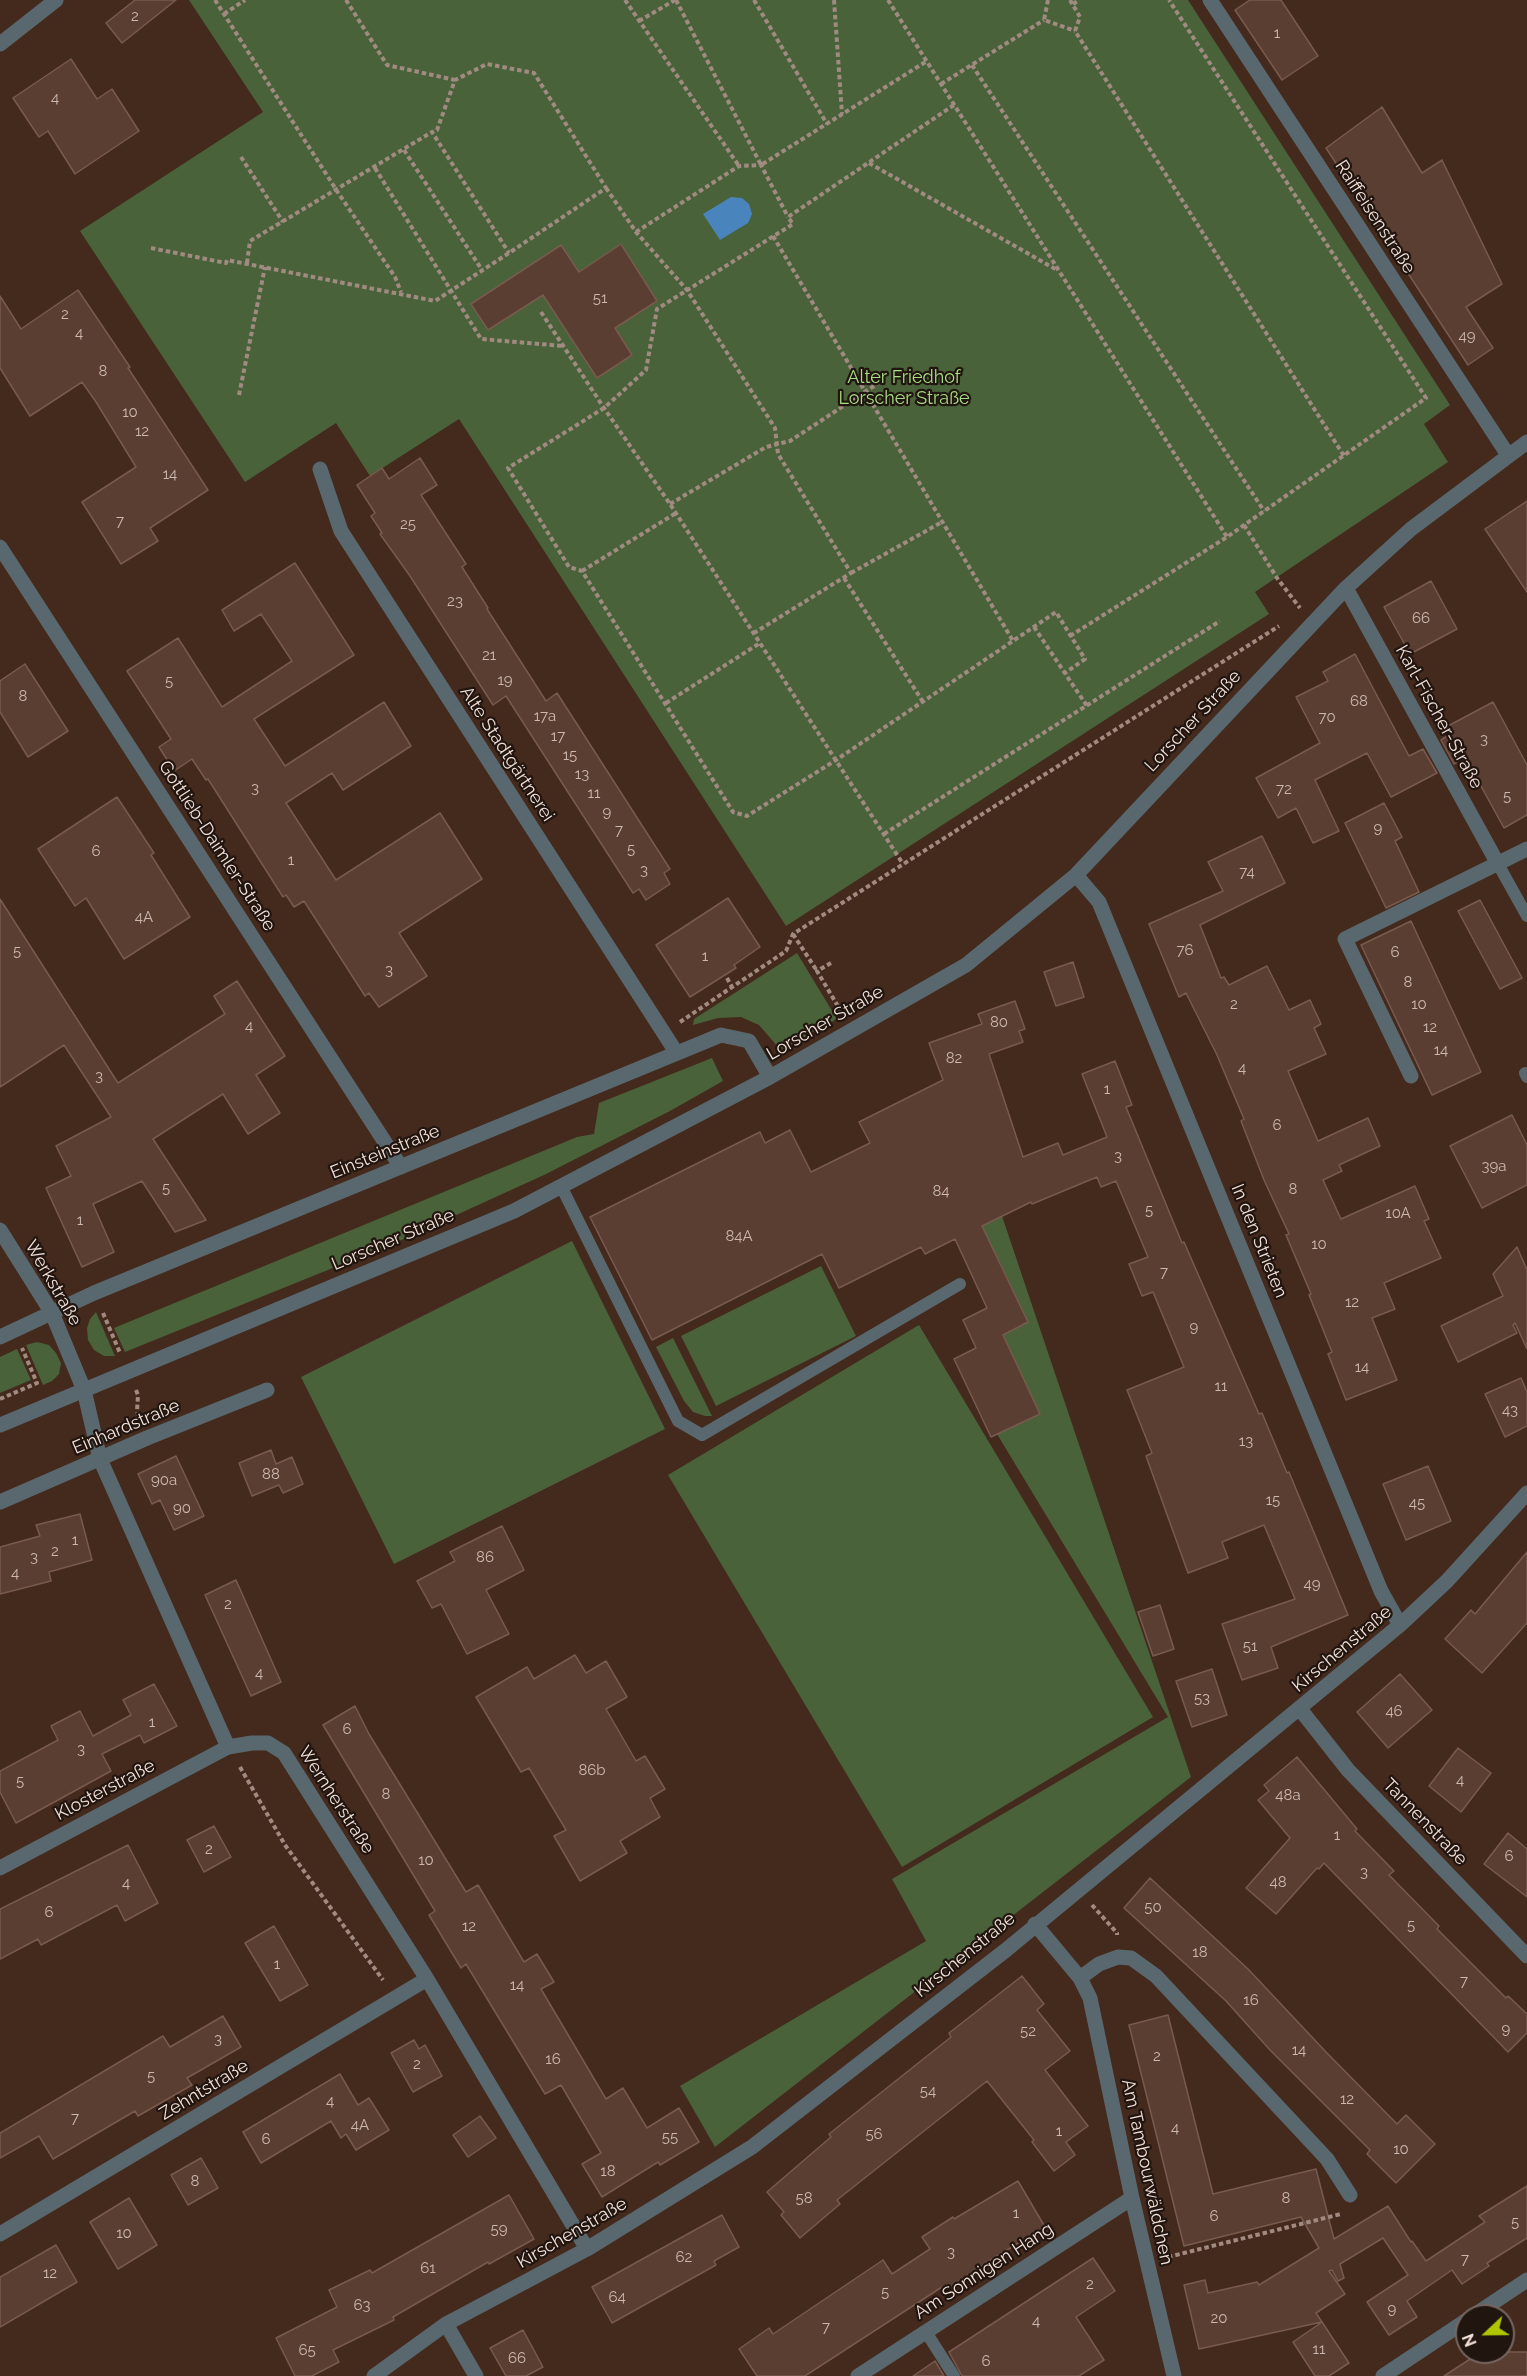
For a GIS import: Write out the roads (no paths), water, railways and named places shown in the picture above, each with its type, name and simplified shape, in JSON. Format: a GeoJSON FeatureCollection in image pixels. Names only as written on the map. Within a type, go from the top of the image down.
{"type":"FeatureCollection","features":[{"type":"Feature","properties":{"kind":"street"},"geometry":{"type":"LineString","coordinates":[[0,44],[56,0]]}},
{"type":"Feature","properties":{"kind":"street","name":"Raiffeisenstraße"},"geometry":{"type":"LineString","coordinates":[[1210,0],[1508,455]]}},
{"type":"Feature","properties":{"kind":"street","name":"Lorscher Straße"},"geometry":{"type":"LineString","coordinates":[[0,1425],[514,1211],[770,1077],[966,965],[1076,875],[1346,588],[1411,529],[1527,442]]}},
{"type":"Feature","properties":{"kind":"street","name":"Alte Stadtgärtnerei"},"geometry":{"type":"LineString","coordinates":[[320,469],[341,531],[676,1052]]}},
{"type":"Feature","properties":{"kind":"street","name":"Gottlieb-Daimler-Straße"},"geometry":{"type":"LineString","coordinates":[[0,547],[401,1167]]}},
{"type":"Feature","properties":{"kind":"street","name":"Karl-Fischer-Straße"},"geometry":{"type":"LineString","coordinates":[[1346,588],[1498,864]]}},
{"type":"Feature","properties":{"kind":"street"},"geometry":{"type":"LineString","coordinates":[[1411,1077],[1346,939],[1527,849]]}},
{"type":"Feature","properties":{"kind":"street","name":"In den Strieten"},"geometry":{"type":"LineString","coordinates":[[1076,875],[1099,902],[1382,1591],[1400,1625]]}},
{"type":"Feature","properties":{"kind":"street","name":"Einsteinstraße"},"geometry":{"type":"LineString","coordinates":[[7,1334],[94,1293],[721,1035],[749,1041],[770,1077]]}},
{"type":"Feature","properties":{"kind":"street","name":"Werkstraße"},"geometry":{"type":"LineString","coordinates":[[0,1230],[52,1313],[84,1390]]}},
{"type":"Feature","properties":{"kind":"street"},"geometry":{"type":"LineString","coordinates":[[84,1390],[100,1459],[228,1747]]}},
{"type":"Feature","properties":{"kind":"street","name":"Einhardstraße"},"geometry":{"type":"LineString","coordinates":[[0,1502],[147,1438],[267,1390]]}},
{"type":"Feature","properties":{"kind":"street","name":"Kirschenstraße"},"geometry":{"type":"LineString","coordinates":[[374,2376],[446,2324],[587,2249],[752,2147],[1006,1950],[1400,1625],[1447,1581],[1527,1492]]}},
{"type":"Feature","properties":{"kind":"street","name":"Tannenstraße"},"geometry":{"type":"LineString","coordinates":[[1300,1709],[1348,1770],[1527,1956]]}},
{"type":"Feature","properties":{"kind":"street","name":"Wernherstraße"},"geometry":{"type":"LineString","coordinates":[[228,1747],[268,1743],[284,1753],[427,1978],[587,2249]]}},
{"type":"Feature","properties":{"kind":"street","name":"Klosterstraße"},"geometry":{"type":"LineString","coordinates":[[0,1868],[228,1747]]}},
{"type":"Feature","properties":{"kind":"street","name":"Am Tambourwäldchen"},"geometry":{"type":"LineString","coordinates":[[1035,1924],[1080,1978],[1090,1998],[1132,2198],[1174,2376]]}},
{"type":"Feature","properties":{"kind":"street"},"geometry":{"type":"LineString","coordinates":[[1080,1978],[1099,1964],[1118,1957],[1131,1959],[1156,1976],[1328,2159],[1350,2195]]}},
{"type":"Feature","properties":{"kind":"street","name":"Zehntstraße"},"geometry":{"type":"LineString","coordinates":[[0,2234],[427,1978]]}},
{"type":"Feature","properties":{"kind":"street","name":"Am Sonnigen Hang"},"geometry":{"type":"LineString","coordinates":[[858,2376],[1132,2198]]}},
{"type":"Feature","properties":{"kind":"street"},"geometry":{"type":"LineString","coordinates":[[1491,2304],[1527,2280]]}},
{"type":"Feature","properties":{"kind":"street"},"geometry":{"type":"LineString","coordinates":[[446,2324],[476,2376]]}},
{"type":"Feature","properties":{"kind":"street"},"geometry":{"type":"LineString","coordinates":[[1383,2376],[1455,2328]]}},
{"type":"Feature","properties":{"kind":"lane"},"geometry":{"type":"LineString","coordinates":[[1498,864],[1527,916]]}},
{"type":"Feature","properties":{"kind":"lane"},"geometry":{"type":"LineString","coordinates":[[561,1186],[678,1421],[702,1435],[960,1284]]}},
{"type":"Feature","properties":{"kind":"lane"},"geometry":{"type":"LineString","coordinates":[[926,2332],[954,2376]]}},
{"type":"Feature","properties":{"kind":"water"},"geometry":{"type":"Polygon","coordinates":[[[731,197],[742,198],[749,204],[752,214],[748,223],[720,240],[703,214],[731,197]]]}},
{"type":"Feature","properties":{"kind":"park label","name":"Alter Friedhof Lorscher Straße"},"geometry":{"type":"Point","coordinates":[904,388]}}]}
